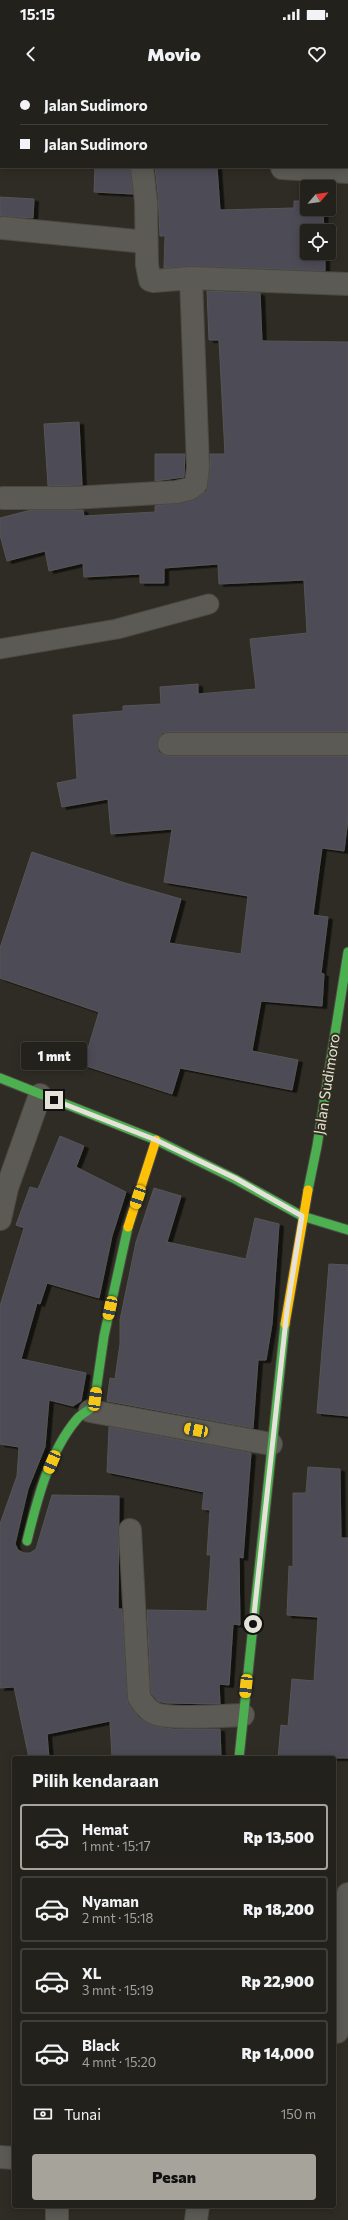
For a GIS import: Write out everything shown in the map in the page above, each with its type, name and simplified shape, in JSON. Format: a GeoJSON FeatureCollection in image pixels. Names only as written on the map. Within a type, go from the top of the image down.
{"type":"FeatureCollection","features":[{"type":"Feature","properties":{"kind":"street"},"geometry":{"type":"LineString","coordinates":[[142,168],[146,202],[148,277],[150,280],[191,278],[348,284]]}},
{"type":"Feature","properties":{"kind":"street"},"geometry":{"type":"LineString","coordinates":[[282,168],[348,172]]}},
{"type":"Feature","properties":{"kind":"street"},"geometry":{"type":"LineString","coordinates":[[3,228],[146,242]]}},
{"type":"Feature","properties":{"kind":"street"},"geometry":{"type":"LineString","coordinates":[[3,498],[72,498],[176,492],[189,489],[196,484],[198,467],[191,278]]}},
{"type":"Feature","properties":{"kind":"street"},"geometry":{"type":"LineString","coordinates":[[169,744],[348,744]]}},
{"type":"Feature","properties":{"kind":"street","name":"Jalan Sudimoro"},"geometry":{"type":"LineString","coordinates":[[239,1756],[271,1444],[287,1310],[302,1216],[317,1146],[344,988],[348,952]]}},
{"type":"Feature","properties":{"kind":"street"},"geometry":{"type":"LineString","coordinates":[[0,1078],[156,1140],[235,1178],[302,1216],[348,1230]]}},
{"type":"Feature","properties":{"kind":"street"},"geometry":{"type":"LineString","coordinates":[[0,1218],[7,1188],[40,1094]]}},
{"type":"Feature","properties":{"kind":"street"},"geometry":{"type":"LineString","coordinates":[[27,1541],[36,1501],[52,1462],[78,1418],[94,1406],[104,1336],[124,1239],[156,1140]]}},
{"type":"Feature","properties":{"kind":"street"},"geometry":{"type":"LineString","coordinates":[[90,1410],[271,1444]]}},
{"type":"Feature","properties":{"kind":"street"},"geometry":{"type":"LineString","coordinates":[[130,1530],[139,1697],[149,1710],[162,1716],[243,1716]]}},
{"type":"Feature","properties":{"kind":"street"},"geometry":{"type":"LineString","coordinates":[[340,2033],[348,1894]]}},
{"type":"Feature","properties":{"kind":"street"},"geometry":{"type":"LineString","coordinates":[[0,2156],[12,2158]]}},
{"type":"Feature","properties":{"kind":"street"},"geometry":{"type":"LineString","coordinates":[[57,2208],[57,2220]]}},
{"type":"Feature","properties":{"kind":"street"},"geometry":{"type":"LineString","coordinates":[[196,2220],[198,2208]]}},
{"type":"Feature","properties":{"kind":"lane"},"geometry":{"type":"LineString","coordinates":[[0,649],[117,629],[209,604]]}},
{"type":"Feature","properties":{"kind":"building"},"geometry":{"type":"Polygon","coordinates":[[[95,168],[130,168],[133,194],[94,192],[95,168]]]}},
{"type":"Feature","properties":{"kind":"building"},"geometry":{"type":"Polygon","coordinates":[[[155,168],[217,168],[220,210],[294,208],[294,201],[300,201],[300,216],[323,216],[324,224],[300,224],[300,260],[325,260],[325,271],[191,266],[164,268],[165,236],[160,236],[155,168]]]}},
{"type":"Feature","properties":{"kind":"building"},"geometry":{"type":"Polygon","coordinates":[[[0,197],[34,199],[33,218],[0,216],[0,197]]]}},
{"type":"Feature","properties":{"kind":"building"},"geometry":{"type":"Polygon","coordinates":[[[207,291],[260,293],[262,341],[348,342],[348,732],[169,732],[162,733],[157,744],[158,751],[163,755],[169,756],[348,756],[348,819],[344,851],[322,848],[313,915],[328,917],[321,973],[324,974],[322,1006],[261,1001],[252,1051],[298,1060],[292,1090],[180,1068],[172,1094],[83,1065],[99,1012],[0,978],[0,948],[32,852],[125,883],[181,899],[169,943],[241,954],[248,896],[164,882],[172,829],[111,834],[108,799],[62,807],[57,783],[77,779],[73,715],[123,711],[123,706],[161,704],[160,687],[198,684],[198,694],[256,689],[250,639],[307,633],[304,580],[219,584],[218,564],[164,568],[164,583],[140,583],[140,574],[84,577],[83,563],[49,571],[45,551],[7,561],[0,535],[0,518],[31,510],[83,510],[84,516],[155,512],[155,506],[192,501],[207,491],[210,454],[225,454],[219,340],[209,340],[207,291]]]}},
{"type":"Feature","properties":{"kind":"building"},"geometry":{"type":"Polygon","coordinates":[[[79,422],[82,485],[48,486],[44,424],[79,422]]]}},
{"type":"Feature","properties":{"kind":"building"},"geometry":{"type":"Polygon","coordinates":[[[155,454],[185,454],[184,477],[155,481],[155,454]]]}},
{"type":"Feature","properties":{"kind":"building"},"geometry":{"type":"Polygon","coordinates":[[[60,1136],[84,1146],[76,1167],[126,1192],[112,1236],[99,1298],[47,1283],[40,1304],[37,1303],[21,1359],[86,1373],[81,1401],[73,1406],[49,1400],[45,1447],[28,1489],[15,1544],[18,1550],[24,1553],[30,1553],[36,1549],[52,1495],[119,1496],[118,1609],[122,1609],[128,1703],[139,1718],[153,1726],[173,1729],[220,1729],[221,1756],[112,1756],[110,1721],[47,1734],[49,1756],[29,1756],[14,1687],[0,1688],[0,1524],[17,1476],[19,1447],[0,1444],[0,1306],[24,1228],[16,1225],[30,1187],[38,1189],[60,1136]]]}},
{"type":"Feature","properties":{"kind":"building"},"geometry":{"type":"Polygon","coordinates":[[[154,1188],[181,1196],[167,1242],[246,1259],[255,1218],[279,1224],[272,1324],[266,1360],[258,1360],[253,1428],[107,1401],[110,1378],[115,1379],[120,1344],[120,1320],[136,1242],[154,1188]]]}},
{"type":"Feature","properties":{"kind":"building"},"geometry":{"type":"Polygon","coordinates":[[[329,1264],[348,1265],[348,1416],[317,1413],[329,1264]]]}},
{"type":"Feature","properties":{"kind":"building"},"geometry":{"type":"Polygon","coordinates":[[[109,1427],[251,1453],[243,1558],[239,1557],[240,1625],[233,1624],[229,1685],[219,1684],[220,1704],[165,1703],[158,1701],[151,1693],[147,1610],[207,1611],[211,1555],[207,1555],[210,1510],[202,1509],[204,1492],[107,1472],[109,1427]]]}},
{"type":"Feature","properties":{"kind":"building"},"geometry":{"type":"Polygon","coordinates":[[[308,1467],[340,1469],[341,1538],[348,1538],[348,1758],[336,1758],[336,1756],[278,1756],[281,1725],[288,1726],[292,1679],[314,1681],[318,1617],[287,1615],[289,1566],[293,1567],[293,1493],[306,1493],[308,1467]]]}},
{"type":"Feature","properties":{"kind":"traffic: fast"},"geometry":{"type":"LineString","coordinates":[[308,1190],[317,1146],[348,952]]}},
{"type":"Feature","properties":{"kind":"traffic: fast"},"geometry":{"type":"LineString","coordinates":[[0,1078],[156,1140],[235,1179],[302,1216],[348,1230]]}},
{"type":"Feature","properties":{"kind":"traffic: fast"},"geometry":{"type":"LineString","coordinates":[[27,1541],[45,1477],[59,1446],[77,1419],[94,1405],[104,1336],[128,1227]]}},
{"type":"Feature","properties":{"kind":"traffic: fast"},"geometry":{"type":"LineString","coordinates":[[239,1756],[285,1324]]}},
{"type":"Feature","properties":{"kind":"traffic: slow"},"geometry":{"type":"LineString","coordinates":[[128,1227],[156,1140]]}},
{"type":"Feature","properties":{"kind":"traffic: slow"},"geometry":{"type":"LineString","coordinates":[[285,1324],[308,1190]]}},
{"type":"Feature","properties":{"kind":"route"},"geometry":{"type":"LineString","coordinates":[[54,1100],[156,1140],[235,1178],[302,1216],[287,1310],[271,1444],[253,1624]]}}]}
